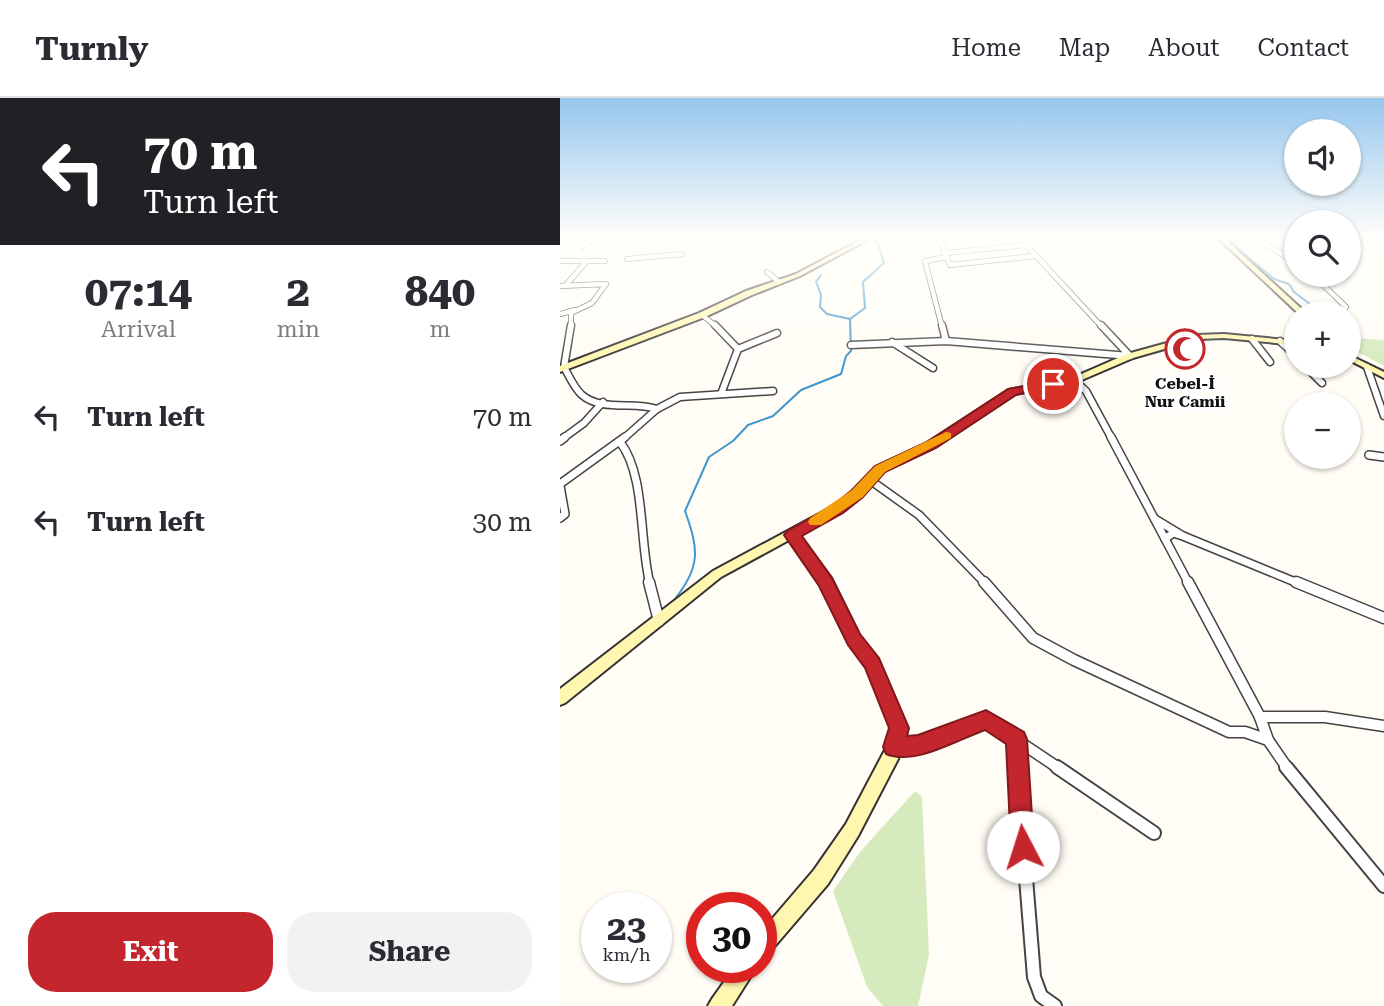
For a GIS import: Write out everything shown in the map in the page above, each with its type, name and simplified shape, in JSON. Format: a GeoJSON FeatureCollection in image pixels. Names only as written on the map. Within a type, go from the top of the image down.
{"type":"FeatureCollection","features":[{"type":"Feature","properties":{"kind":"street"},"geometry":{"type":"LineString","coordinates":[[562,368],[702,315],[783,280]]}},
{"type":"Feature","properties":{"kind":"street"},"geometry":{"type":"LineString","coordinates":[[930,280],[946,341]]}},
{"type":"Feature","properties":{"kind":"street"},"geometry":{"type":"LineString","coordinates":[[1061,280],[1100,327],[1130,356]]}},
{"type":"Feature","properties":{"kind":"street"},"geometry":{"type":"LineString","coordinates":[[1269,280],[1291,301]]}},
{"type":"Feature","properties":{"kind":"street"},"geometry":{"type":"LineString","coordinates":[[560,314],[592,303],[606,284],[562,286]]}},
{"type":"Feature","properties":{"kind":"street"},"geometry":{"type":"LineString","coordinates":[[1325,287],[1340,301]]}},
{"type":"Feature","properties":{"kind":"street"},"geometry":{"type":"LineString","coordinates":[[562,368],[571,335],[570,315],[575,310]]}},
{"type":"Feature","properties":{"kind":"street"},"geometry":{"type":"LineString","coordinates":[[702,315],[717,326],[738,349]]}},
{"type":"Feature","properties":{"kind":"street"},"geometry":{"type":"LineString","coordinates":[[721,394],[738,349],[777,333]]}},
{"type":"Feature","properties":{"kind":"street"},"geometry":{"type":"LineString","coordinates":[[560,698],[717,574],[838,509],[880,469],[931,445],[1012,392],[1074,380],[1130,356],[1199,337],[1284,341]]}},
{"type":"Feature","properties":{"kind":"street"},"geometry":{"type":"LineString","coordinates":[[1252,339],[1270,362]]}},
{"type":"Feature","properties":{"kind":"street"},"geometry":{"type":"LineString","coordinates":[[851,345],[946,341],[1130,356]]}},
{"type":"Feature","properties":{"kind":"street"},"geometry":{"type":"LineString","coordinates":[[1280,341],[1284,345]]}},
{"type":"Feature","properties":{"kind":"street"},"geometry":{"type":"LineString","coordinates":[[892,342],[933,368]]}},
{"type":"Feature","properties":{"kind":"street"},"geometry":{"type":"LineString","coordinates":[[1361,364],[1384,375]]}},
{"type":"Feature","properties":{"kind":"street"},"geometry":{"type":"LineString","coordinates":[[1367,367],[1384,415]]}},
{"type":"Feature","properties":{"kind":"street"},"geometry":{"type":"LineString","coordinates":[[562,368],[581,395],[594,402],[647,404],[657,409]]}},
{"type":"Feature","properties":{"kind":"street"},"geometry":{"type":"LineString","coordinates":[[1317,378],[1322,383]]}},
{"type":"Feature","properties":{"kind":"street"},"geometry":{"type":"LineString","coordinates":[[1074,380],[1086,391],[1166,539],[1260,717],[1268,740],[1297,783],[1384,886]]}},
{"type":"Feature","properties":{"kind":"street"},"geometry":{"type":"LineString","coordinates":[[560,517],[565,514],[560,485],[563,479],[620,442],[657,409],[687,396],[773,391]]}},
{"type":"Feature","properties":{"kind":"street"},"geometry":{"type":"LineString","coordinates":[[560,441],[584,424],[603,402]]}},
{"type":"Feature","properties":{"kind":"street"},"geometry":{"type":"LineString","coordinates":[[620,442],[625,446],[635,480],[646,569],[659,621]]}},
{"type":"Feature","properties":{"kind":"street"},"geometry":{"type":"LineString","coordinates":[[1368,455],[1384,457]]}},
{"type":"Feature","properties":{"kind":"street"},"geometry":{"type":"LineString","coordinates":[[870,480],[926,521],[1033,638],[1074,660],[1230,732],[1245,732],[1268,740]]}},
{"type":"Feature","properties":{"kind":"street"},"geometry":{"type":"LineString","coordinates":[[1155,519],[1183,536]]}},
{"type":"Feature","properties":{"kind":"street"},"geometry":{"type":"LineString","coordinates":[[1166,539],[1173,533],[1183,536],[1384,618]]}},
{"type":"Feature","properties":{"kind":"street"},"geometry":{"type":"LineString","coordinates":[[777,928],[821,877],[852,830],[894,747],[899,728],[873,664],[854,639],[826,582],[792,535]]}},
{"type":"Feature","properties":{"kind":"street"},"geometry":{"type":"LineString","coordinates":[[1260,717],[1325,718],[1384,726]]}},
{"type":"Feature","properties":{"kind":"street"},"geometry":{"type":"LineString","coordinates":[[894,747],[918,745],[986,720],[1154,833]]}},
{"type":"Feature","properties":{"kind":"street"},"geometry":{"type":"LineString","coordinates":[[1016,739],[1018,799],[1032,970],[1041,1000],[1055,1006]]}},
{"type":"Feature","properties":{"kind":"street"},"geometry":{"type":"LineString","coordinates":[[719,1006],[735,983]]}},
{"type":"Feature","properties":{"kind":"green space"},"geometry":{"type":"Polygon","coordinates":[[[1361,338],[1384,340],[1384,366],[1361,354],[1361,338]]]}},
{"type":"Feature","properties":{"kind":"green space"},"geometry":{"type":"Polygon","coordinates":[[[915,791],[922,797],[929,955],[918,1006],[883,1006],[867,987],[833,891],[860,852],[915,791]]]}},
{"type":"Feature","properties":{"kind":"waterway"},"geometry":{"type":"LineString","coordinates":[[817,280],[821,295],[820,307],[827,314],[850,319]]}},
{"type":"Feature","properties":{"kind":"waterway"},"geometry":{"type":"LineString","coordinates":[[850,319],[865,308],[865,280]]}},
{"type":"Feature","properties":{"kind":"waterway"},"geometry":{"type":"LineString","coordinates":[[1278,280],[1289,284],[1294,292],[1306,301]]}},
{"type":"Feature","properties":{"kind":"waterway"},"geometry":{"type":"LineString","coordinates":[[672,603],[688,579],[695,559],[693,538],[685,511],[709,457],[733,441],[748,425],[773,416],[801,390],[841,374],[846,356],[851,351],[850,319]]}},
{"type":"Feature","properties":{"kind":"slow traffic"},"geometry":{"type":"LineString","coordinates":[[816,522],[858,494],[880,469],[946,436]]}},
{"type":"Feature","properties":{"kind":"place","name":"Cebel-İ Nur Camii"},"geometry":{"type":"Point","coordinates":[1185,349]}},
{"type":"Feature","properties":{"kind":"route"},"geometry":{"type":"LineString","coordinates":[[1023,847],[1016,739],[986,720],[965,730],[918,745],[894,747],[899,728],[873,664],[854,639],[826,582],[792,535],[838,509],[858,494],[880,469],[931,445],[1012,392],[1053,384]]}}]}
